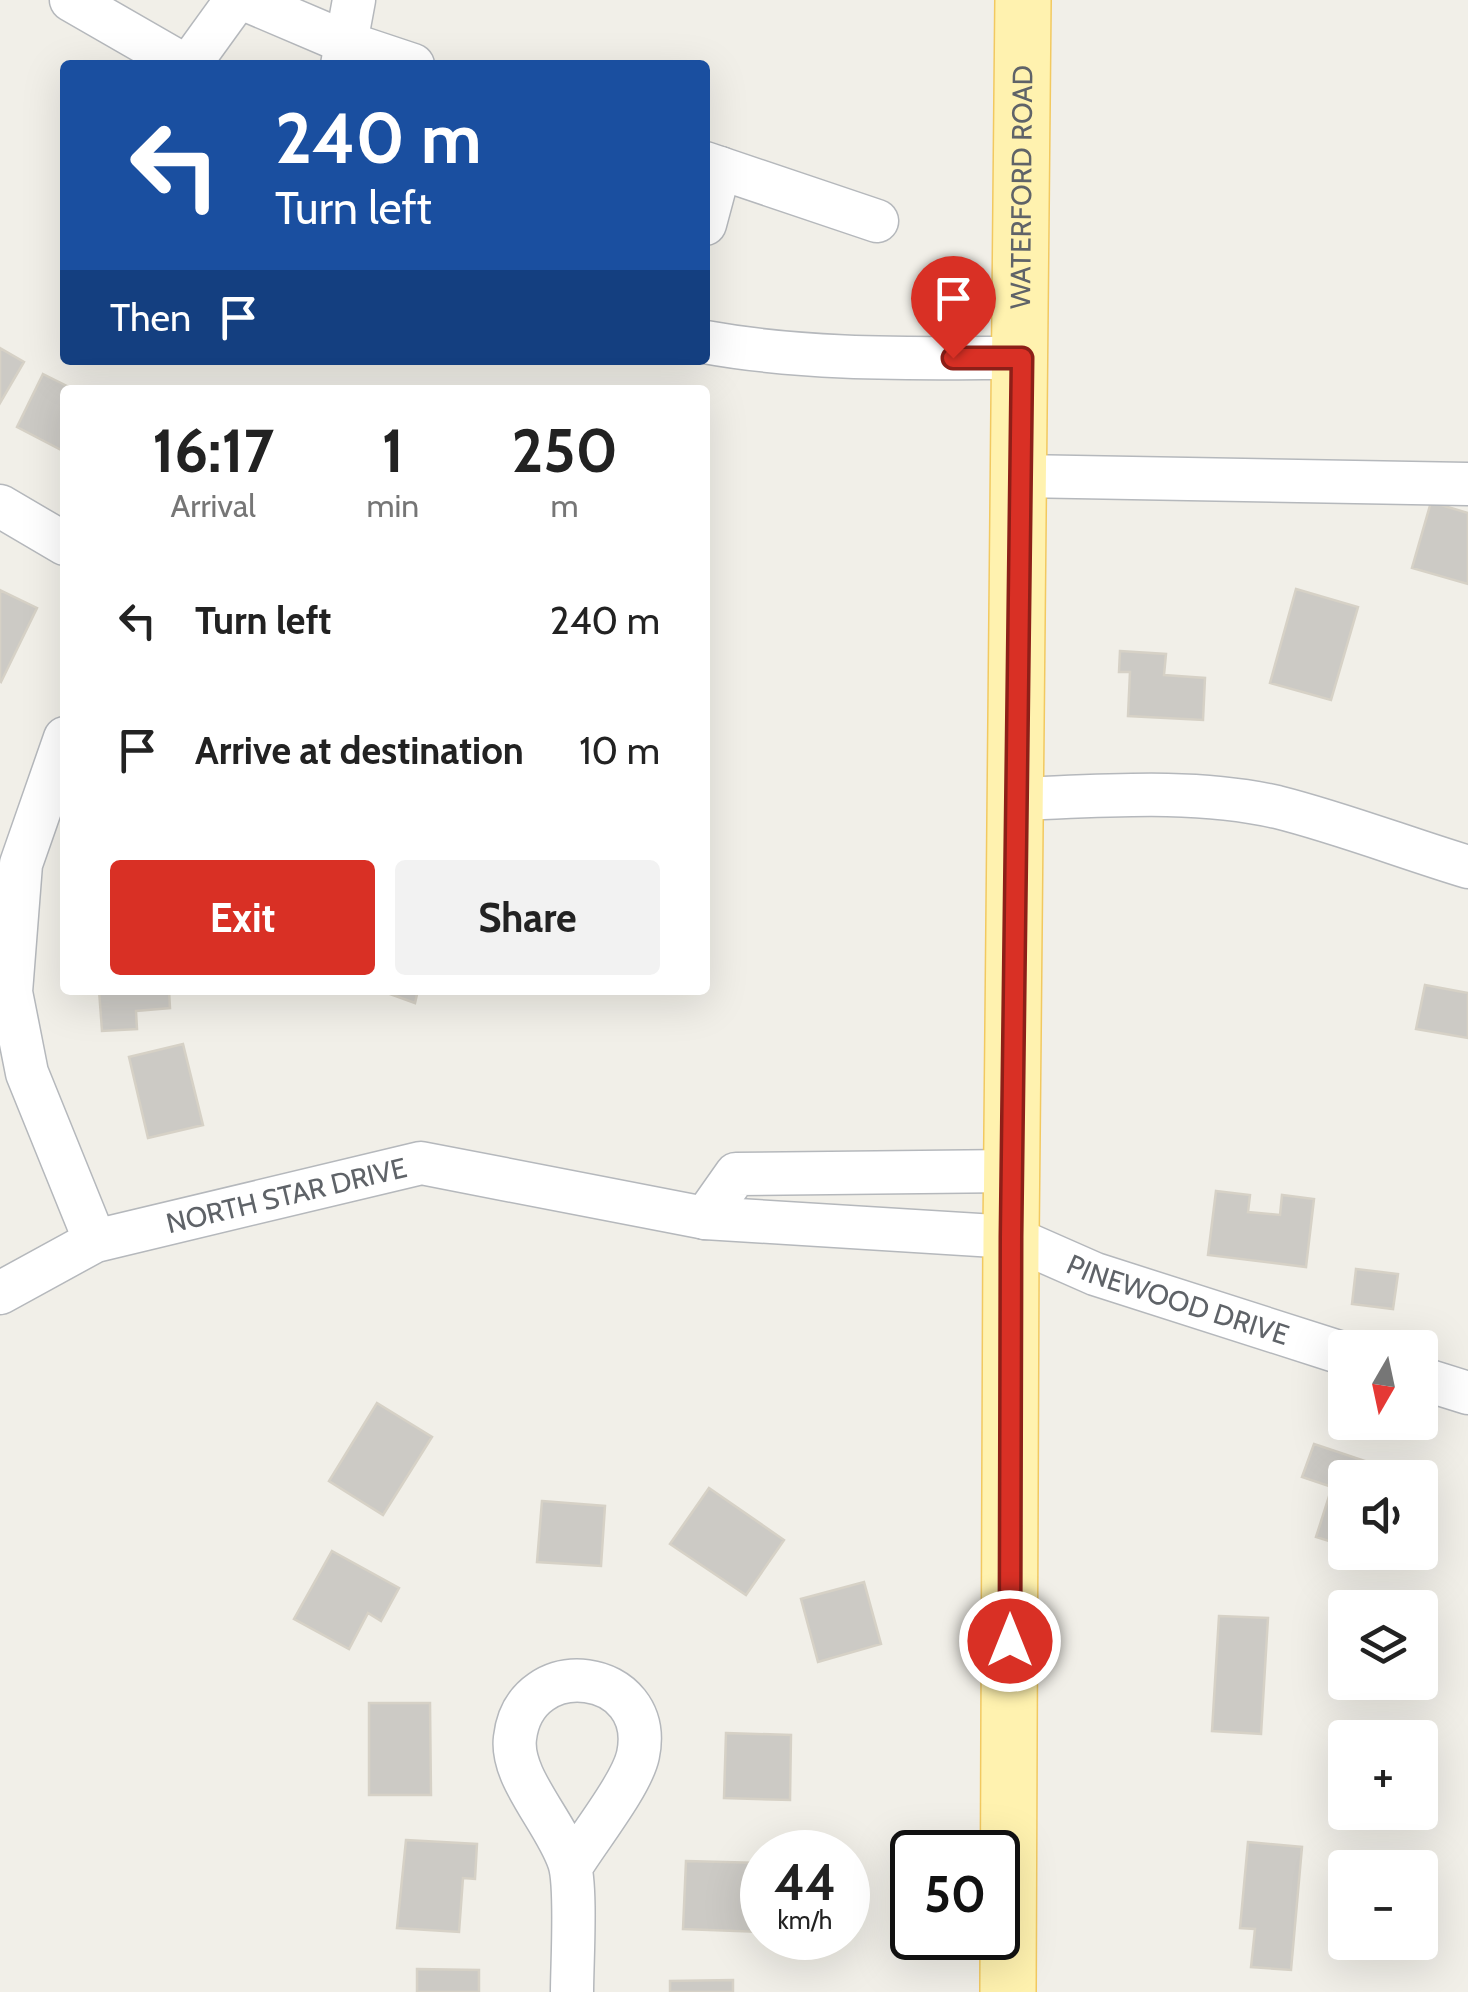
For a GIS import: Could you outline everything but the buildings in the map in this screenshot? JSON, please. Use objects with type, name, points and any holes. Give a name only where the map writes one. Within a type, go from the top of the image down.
[{"type":"main road","name":"WATERFORD ROAD","points":[[1008,1992],[1023,0]]},
{"type":"street","points":[[71,0],[177,60]]},
{"type":"street","points":[[190,60],[236,0]]},
{"type":"street","points":[[246,0],[344,54],[382,60]]},
{"type":"street","points":[[344,54],[354,0]]},
{"type":"street","points":[[712,166],[878,221]]},
{"type":"street","points":[[710,343],[758,352],[850,358],[1022,358]]},
{"type":"street","points":[[1020,476],[1468,484]]},
{"type":"street","points":[[0,506],[60,541]]},
{"type":"street","points":[[60,753],[22,864],[11,992],[28,1073],[96,1241]]},
{"type":"street","points":[[1016,799],[1117,795],[1228,800],[1277,808],[1468,868]]},
{"type":"street","name":"NORTH STAR DRIVE","points":[[0,1293],[96,1241],[421,1163],[705,1218],[1011,1237]]},
{"type":"street","points":[[705,1218],[736,1174],[1012,1171]]},
{"type":"street","name":"PINEWOOD DRIVE","points":[[1011,1237],[1095,1274],[1328,1349]]},
{"type":"street","points":[[1438,1384],[1468,1393]]},
{"type":"street","points":[[571,1866],[572,1992]]},
{"type":"route","points":[[953,358],[1022,358],[1010,1641]]}]
